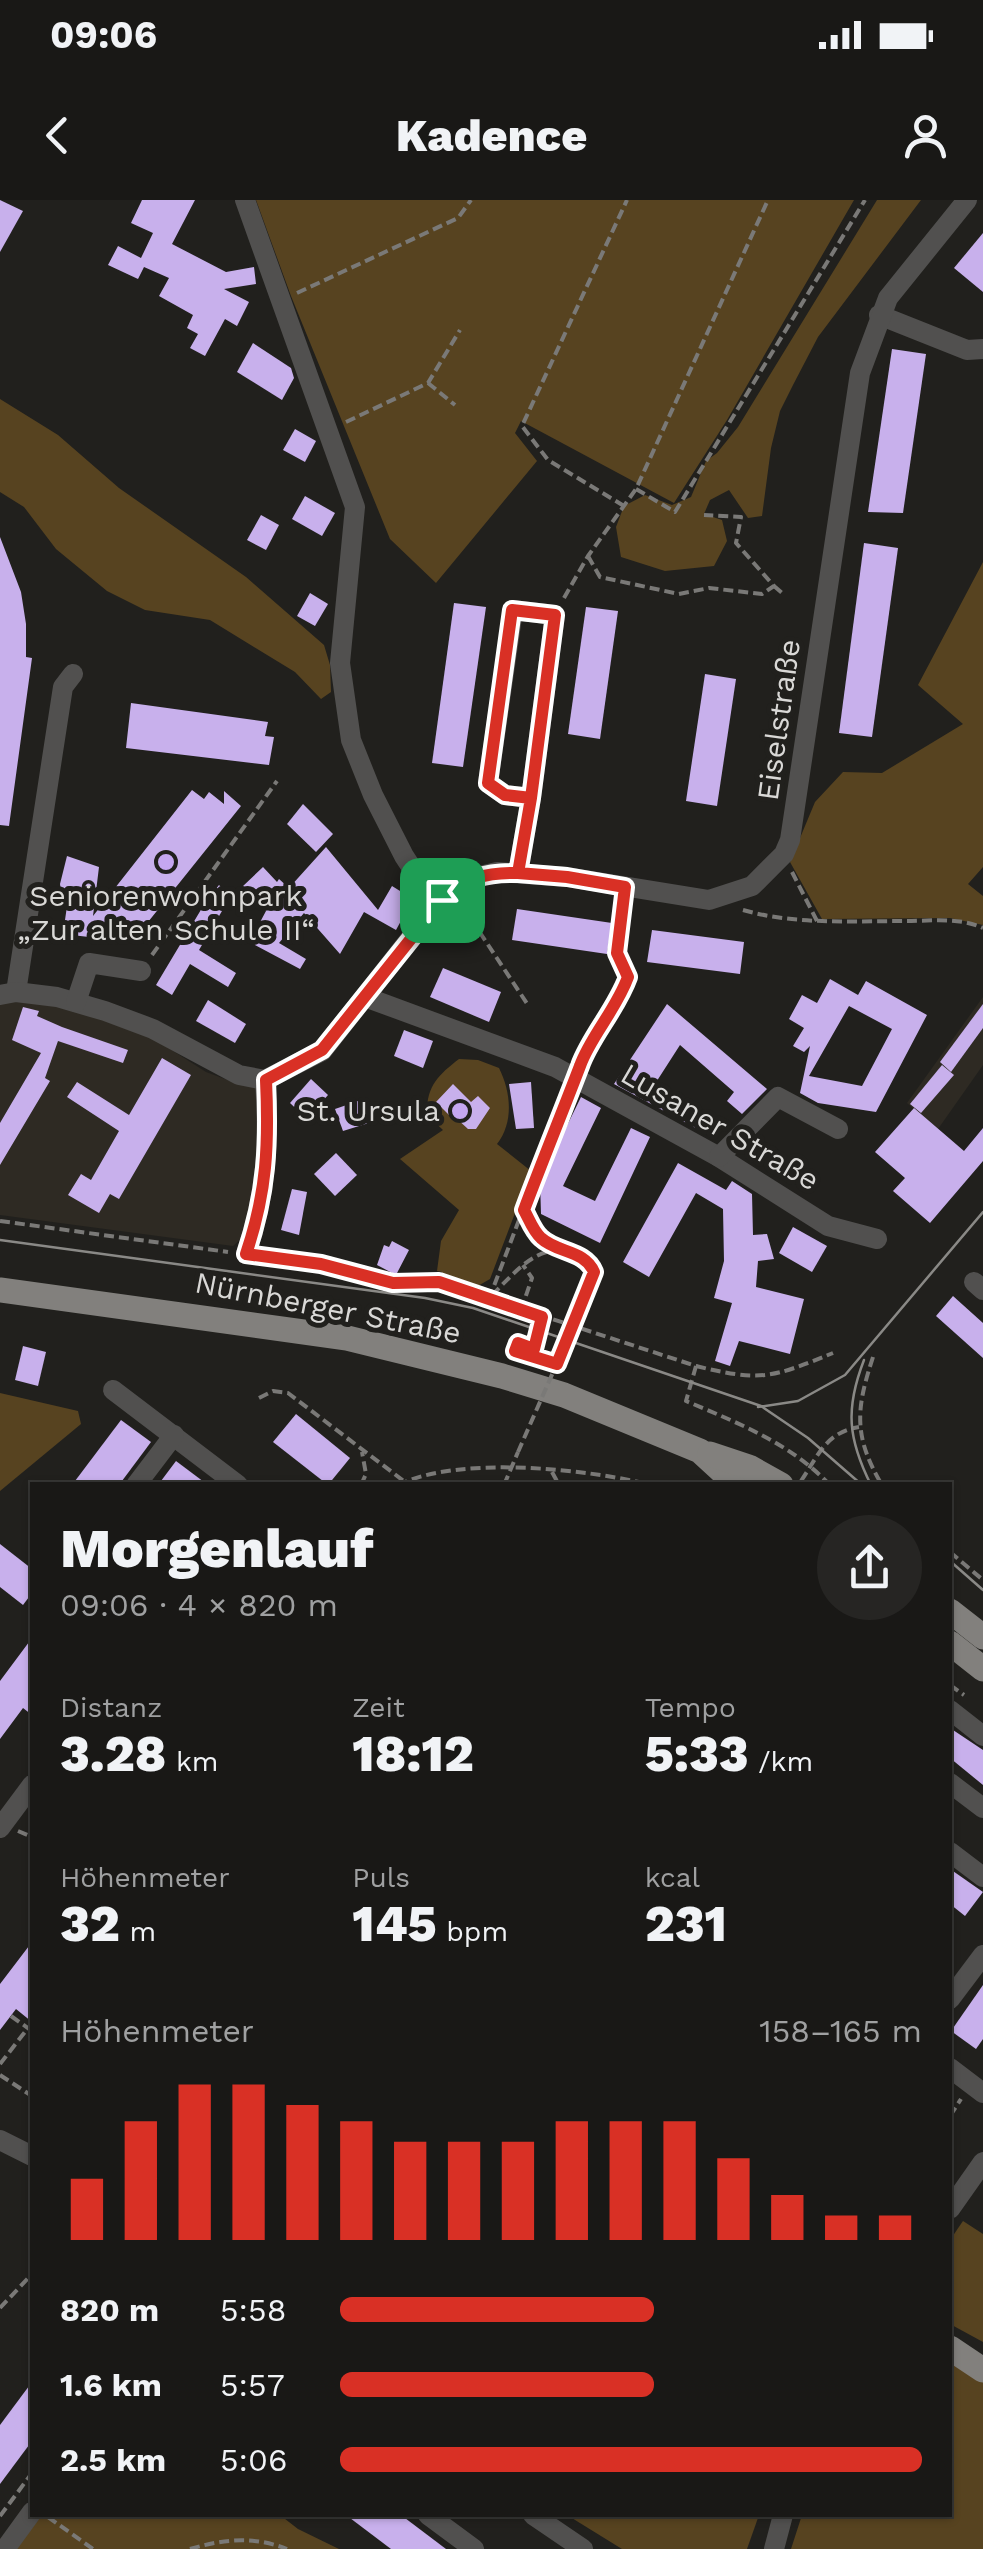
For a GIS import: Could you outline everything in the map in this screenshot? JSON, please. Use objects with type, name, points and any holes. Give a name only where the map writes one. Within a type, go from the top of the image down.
[{"type":"main road","name":"Nürnberger Straße","points":[[0,1290],[236,1321],[405,1350],[564,1395],[700,1451],[734,1482]]},
{"type":"main road","points":[[700,1451],[775,1482]]},
{"type":"main road","points":[[952,1613],[983,1637]]},
{"type":"main road","points":[[952,1646],[983,1669]]},
{"type":"street","points":[[73,674],[63,687],[8,994],[76,1002],[153,1028],[238,1074],[266,1080],[322,1050],[447,895],[421,882],[404,856],[372,795],[350,740],[340,663],[355,506],[245,200]]},
{"type":"street","name":"Eiselstraße","points":[[447,895],[472,878],[497,872],[567,877],[709,900],[752,886],[784,854],[790,840],[860,372],[880,315],[898,284],[967,200]]},
{"type":"street","points":[[880,315],[967,350],[983,350]]},
{"type":"street","points":[[518,873],[531,798],[555,615],[512,610],[488,783],[505,795],[531,798]]},
{"type":"street","points":[[76,1002],[89,963],[141,971]]},
{"type":"street","name":"Lusaner Straße","points":[[365,998],[534,1059],[578,1079],[719,1157],[828,1226],[877,1239]]},
{"type":"street","points":[[246,1254],[262,1204],[266,1174],[266,1080]]},
{"type":"street","points":[[719,1157],[778,1097],[838,1129]]},
{"type":"street","points":[[113,1390],[234,1482]]},
{"type":"street","points":[[138,1482],[174,1436]]},
{"type":"street","points":[[952,1712],[983,1736]]},
{"type":"street","points":[[952,1785],[983,1808]]},
{"type":"street","points":[[1,1826],[30,1788]]},
{"type":"street","points":[[952,1854],[983,1878]]},
{"type":"street","points":[[952,1996],[983,1954]]},
{"type":"street","points":[[952,2069],[983,2092]]},
{"type":"street","points":[[0,2140],[30,2155]]},
{"type":"street","points":[[952,2205],[983,2162]]},
{"type":"street","points":[[4,2549],[30,2515]]},
{"type":"street","points":[[431,2517],[474,2549]]},
{"type":"street","points":[[535,2517],[560,2543],[584,2549]]},
{"type":"street","points":[[774,2549],[783,2517]]},
{"type":"path","points":[[281,300],[458,218],[471,200]]},
{"type":"path","points":[[624,506],[548,460],[522,426],[627,200]]},
{"type":"path","points":[[555,615],[588,556],[636,489],[768,200]]},
{"type":"path","points":[[636,489],[676,512],[866,200]]},
{"type":"path","points":[[327,428],[428,383],[460,330]]},
{"type":"path","points":[[428,383],[456,405]]},
{"type":"path","points":[[704,515],[741,517],[736,543],[782,594]]},
{"type":"path","points":[[588,556],[600,577],[679,594],[709,588],[762,594],[774,586]]},
{"type":"path","points":[[141,971],[277,782]]},
{"type":"path","points":[[788,863],[817,921]]},
{"type":"path","points":[[489,1298],[580,1066],[618,1002],[628,977],[617,953],[625,887]]},
{"type":"path","points":[[447,895],[528,1005]]},
{"type":"path","points":[[709,900],[765,916],[817,921],[959,921],[983,928]]},
{"type":"path","points":[[505,1482],[594,1279],[591,1264],[541,1238],[524,1210]]},
{"type":"path","points":[[0,1221],[321,1264],[393,1283],[439,1282],[696,1366],[755,1377],[782,1374],[833,1353]]},
{"type":"path","points":[[489,1298],[534,1256],[556,1248]]},
{"type":"path","points":[[521,1310],[532,1278],[523,1265]]},
{"type":"path","points":[[542,1317],[534,1349],[518,1343],[515,1351],[557,1364]]},
{"type":"path","points":[[873,1357],[859,1405],[859,1427],[862,1444],[881,1482]]},
{"type":"path","points":[[696,1366],[686,1402],[770,1438],[812,1466],[827,1482]]},
{"type":"path","points":[[259,1398],[274,1391],[288,1394],[406,1482]]},
{"type":"path","points":[[800,1482],[820,1448],[839,1431],[859,1427]]},
{"type":"path","points":[[360,1448],[366,1461],[362,1482]]},
{"type":"path","points":[[410,1482],[433,1474],[512,1467],[640,1482]]},
{"type":"path","points":[[552,1471],[558,1482]]},
{"type":"path","points":[[952,1554],[983,1580]]},
{"type":"path","points":[[0,2064],[30,2029],[11,2016]]},
{"type":"path","points":[[0,2074],[30,2094]]},
{"type":"path","points":[[0,2308],[30,2276]]},
{"type":"path","points":[[0,2516],[30,2476]]},
{"type":"path","points":[[48,2517],[93,2549]]},
{"type":"path","points":[[190,2549],[242,2539],[287,2549]]},
{"type":"shaded area","points":[[256,200],[854,200],[727,420],[674,503],[521,421],[515,433],[537,461],[436,583],[390,539]]},
{"type":"shaded area","points":[[877,200],[921,200],[818,337],[793,385],[780,411],[771,448],[762,516],[748,518],[729,490],[710,500],[704,514],[722,520],[727,541],[714,566],[665,571],[621,557],[616,527],[624,506],[645,495],[672,505],[691,497],[706,461],[738,427]]},
{"type":"shaded area","points":[[0,399],[58,435],[119,488],[246,577],[324,645],[331,692],[321,699],[295,672],[210,620],[145,610],[107,591],[56,549],[24,507],[0,492]]},
{"type":"shaded area","points":[[983,562],[983,867],[968,884],[983,896],[983,925],[950,918],[822,919],[790,862],[815,802],[843,772],[882,773],[963,724],[918,685]]},
{"type":"shaded area","points":[[983,997],[983,1065],[938,1129],[907,1103]]},
{"type":"shaded area","points":[[0,1000],[55,1002],[142,1031],[206,1072],[236,1083],[260,1086],[260,1165],[243,1237],[233,1246],[0,1215]]},
{"type":"shaded area","points":[[459,1059],[478,1060],[499,1068],[509,1107],[506,1126],[497,1144],[531,1171],[490,1279],[476,1287],[437,1271],[441,1241],[459,1210],[400,1159],[443,1130],[427,1115],[429,1097],[439,1076]]},
{"type":"shaded area","points":[[0,1393],[78,1411],[81,1424],[0,1491]]},
{"type":"shaded area","points":[[963,2221],[983,2234],[983,2342],[952,2325],[952,2237]]},
{"type":"shaded area","points":[[952,2364],[983,2379],[983,2549],[791,2549],[801,2517],[952,2517]]},
{"type":"shaded area","points":[[40,2517],[283,2517],[339,2549],[16,2549]]},
{"type":"shaded area","points":[[570,2517],[758,2517],[747,2549],[622,2549]]},
{"type":"building","points":[[0,200],[23,211],[0,252]]},
{"type":"building","points":[[142,200],[195,200],[172,244],[226,272],[254,267],[256,284],[224,289],[249,302],[237,326],[225,319],[205,356],[190,348],[198,334],[187,328],[193,315],[159,296],[169,278],[144,267],[138,279],[108,265],[118,246],[141,258],[153,233],[131,223]]},
{"type":"building","points":[[983,233],[983,292],[954,268]]},
{"type":"building","points":[[253,343],[291,368],[294,378],[282,400],[237,372]]},
{"type":"building","points":[[892,349],[926,354],[903,513],[868,512]]},
{"type":"building","points":[[295,429],[316,441],[305,462],[283,450]]},
{"type":"building","points":[[305,496],[335,513],[322,536],[292,519]]},
{"type":"building","points":[[261,515],[279,525],[266,550],[247,540]]},
{"type":"building","points":[[0,537],[21,592],[26,657],[32,658],[9,826],[0,825]]},
{"type":"building","points":[[864,543],[898,548],[872,737],[839,733]]},
{"type":"building","points":[[310,593],[328,604],[315,626],[297,616]]},
{"type":"building","points":[[454,603],[486,607],[463,767],[432,763]]},
{"type":"building","points":[[586,607],[618,611],[600,739],[568,734]]},
{"type":"building","points":[[705,674],[736,679],[717,806],[686,801]]},
{"type":"building","points":[[131,703],[268,722],[265,736],[274,737],[269,765],[126,748]]},
{"type":"building","name":"Seniorenwohnpark „Zur alten Schule II“","points":[[192,790],[204,799],[209,792],[224,804],[224,791],[241,806],[132,942],[63,934],[67,906],[63,905],[60,884],[67,856],[99,867],[93,916]]},
{"type":"building","points":[[303,804],[333,834],[316,852],[287,824]]},
{"type":"building","points":[[326,847],[378,910],[392,886],[413,899],[396,930],[364,912],[340,954],[304,913],[279,943],[306,959],[300,969],[253,944],[251,939],[266,911],[242,887],[263,867],[289,888]]},
{"type":"building","points":[[219,885],[233,899],[199,950],[236,973],[228,987],[190,964],[172,995],[156,985]]},
{"type":"building","points":[[517,909],[612,923],[607,954],[512,940]]},
{"type":"building","points":[[652,930],[744,942],[740,974],[647,962]]},
{"type":"building","points":[[443,968],[501,992],[489,1022],[430,997]]},
{"type":"building","points":[[830,979],[858,995],[866,981],[927,1015],[876,1112],[818,1103],[800,1093],[810,1046],[804,1052],[793,1046],[804,1028],[789,1019],[802,995],[817,1003]],"holes":[[[849,1006],[892,1029],[862,1086],[809,1076]]]},
{"type":"building","points":[[208,1000],[246,1024],[235,1043],[196,1021]]},
{"type":"building","points":[[667,1004],[767,1089],[742,1114],[727,1101],[734,1092],[680,1045],[653,1087],[711,1119],[703,1132],[614,1084]]},
{"type":"building","points":[[983,1004],[983,1028],[951,1072],[940,1062]]},
{"type":"building","points":[[23,1007],[39,1011],[37,1016],[62,1027],[128,1050],[123,1063],[58,1041],[45,1078],[50,1081],[0,1165],[0,1123],[41,1053],[12,1040]]},
{"type":"building","points":[[404,1030],[433,1041],[423,1068],[394,1056]]},
{"type":"building","points":[[162,1058],[191,1075],[119,1199],[110,1194],[99,1213],[68,1195],[81,1174],[91,1180],[119,1131],[67,1097],[77,1082],[129,1115]]},
{"type":"building","points":[[942,1065],[954,1075],[921,1113],[910,1104]]},
{"type":"building","points":[[311,1079],[328,1095],[307,1119],[290,1103]]},
{"type":"building","points":[[531,1082],[534,1128],[516,1129],[509,1084]]},
{"type":"building","name":"St. Ursula","points":[[453,1084],[471,1102],[478,1096],[490,1108],[476,1129],[468,1129],[454,1120],[436,1102]]},
{"type":"building","points":[[581,1097],[601,1108],[563,1186],[595,1201],[631,1128],[650,1137],[600,1243],[541,1214],[540,1181]]},
{"type":"building","points":[[364,1099],[372,1122],[343,1131],[335,1109]]},
{"type":"building","points":[[914,1108],[964,1151],[983,1128],[983,1161],[930,1223],[893,1191],[905,1178],[875,1152]]},
{"type":"building","points":[[336,1153],[357,1175],[335,1196],[314,1174]]},
{"type":"building","points":[[678,1163],[726,1190],[732,1181],[752,1194],[753,1235],[767,1234],[774,1259],[758,1261],[756,1287],[804,1299],[790,1354],[739,1341],[730,1366],[715,1361],[732,1303],[714,1298],[724,1261],[723,1209],[696,1193],[649,1277],[623,1262]]},
{"type":"building","points":[[292,1189],[307,1192],[299,1235],[281,1230]]},
{"type":"building","points":[[793,1227],[827,1246],[812,1272],[779,1253]]},
{"type":"building","points":[[392,1241],[409,1250],[396,1275],[377,1265],[384,1245],[389,1247]]},
{"type":"building","points":[[953,1296],[983,1323],[983,1358],[936,1316]]},
{"type":"building","points":[[23,1346],[46,1352],[38,1386],[15,1380]]},
{"type":"building","points":[[296,1414],[350,1458],[330,1482],[324,1482],[273,1442]]},
{"type":"building","points":[[121,1420],[151,1442],[121,1482],[74,1482]]},
{"type":"building","points":[[176,1461],[204,1482],[160,1482]]},
{"type":"building","points":[[0,1544],[30,1567],[30,1596],[23,1605],[0,1587]]},
{"type":"building","points":[[30,1641],[30,1713],[23,1708],[0,1739],[0,1681]]},
{"type":"building","points":[[952,1729],[983,1750],[983,1785],[952,1760]]},
{"type":"building","points":[[952,1870],[983,1892],[965,1916],[952,1906]]},
{"type":"building","points":[[30,1945],[30,2020],[16,2009],[0,2030],[0,1984]]},
{"type":"building","points":[[983,1985],[983,2039],[976,2049],[952,2030]]},
{"type":"building","points":[[30,2385],[30,2444],[0,2484],[0,2425]]},
{"type":"building","points":[[349,2517],[404,2517],[446,2549],[391,2549]]},
{"type":"tram line","points":[[758,1407],[798,1401],[845,1375],[983,1212]]},
{"type":"tram line","points":[[0,1240],[425,1298],[473,1308],[761,1406],[808,1438],[859,1482]]},
{"type":"tram line","points":[[864,1360],[854,1394],[852,1424],[870,1482]]},
{"type":"tram line","points":[[952,1563],[983,1590]]},
{"type":"place","name":"Seniorenwohnpark „Zur alten Schule II“","points":[[166,862]]},
{"type":"place","name":"St. Ursula","points":[[460,1111]]},
{"type":"route","points":[[442,900],[322,1050],[266,1080],[266,1174],[262,1204],[246,1254],[321,1264],[393,1283],[439,1282],[542,1317],[534,1349],[518,1343],[515,1351],[557,1364],[594,1272],[586,1260],[541,1238],[524,1210],[580,1066],[618,1002],[628,977],[617,953],[625,887],[518,873],[531,798],[555,615],[512,610],[488,783],[505,795],[531,798],[518,873],[497,872],[472,878],[442,900]]}]
